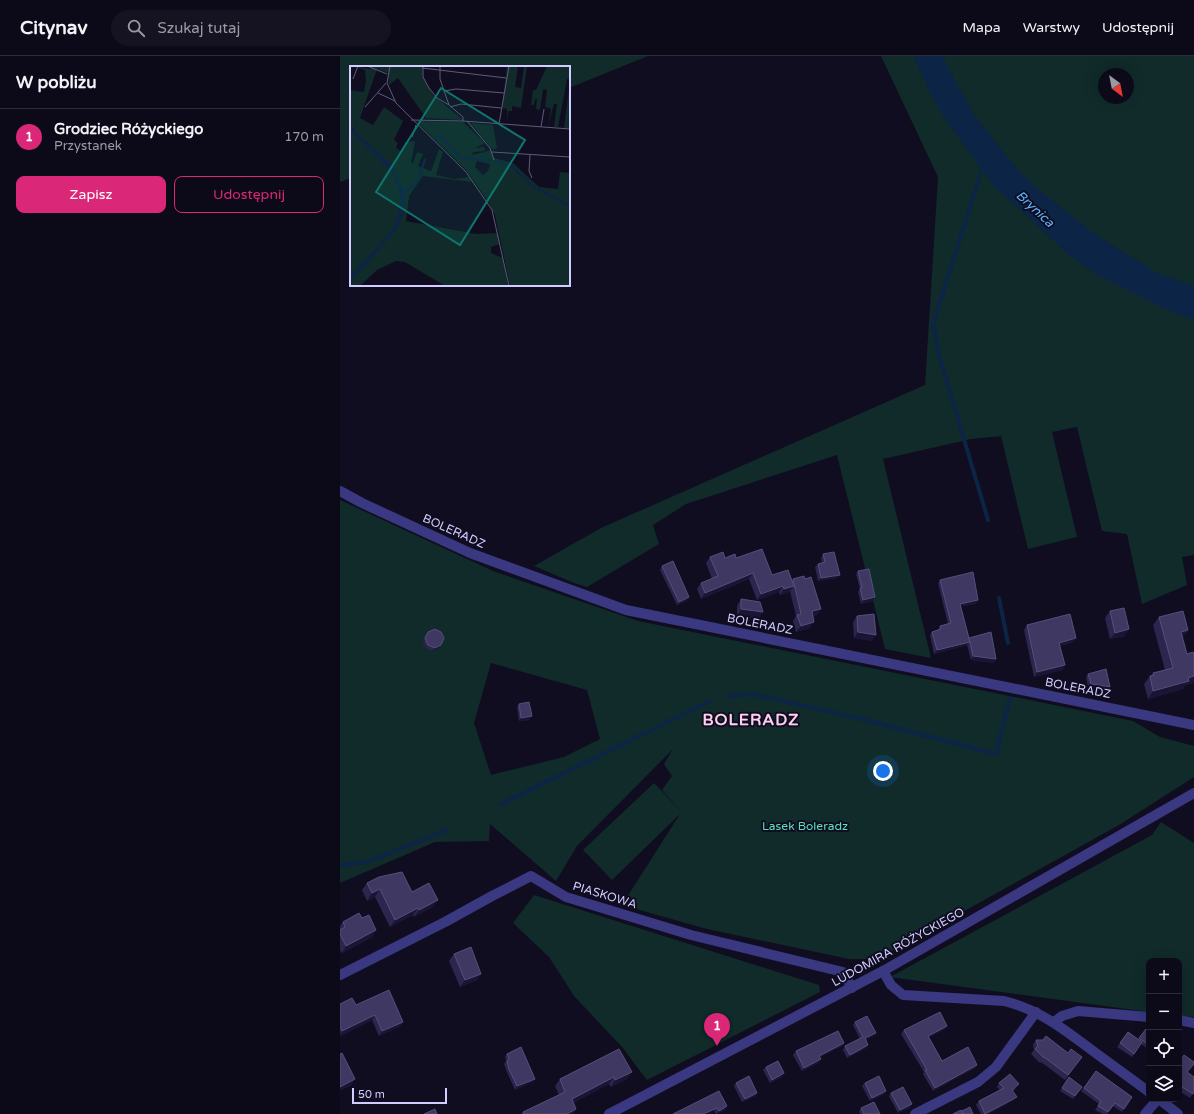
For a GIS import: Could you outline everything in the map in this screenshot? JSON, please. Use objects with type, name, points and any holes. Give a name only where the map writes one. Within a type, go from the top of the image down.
[{"type":"street","name":"BOLERADZ","points":[[340,491],[362,503],[470,553],[626,610],[1194,725]]},
{"type":"street","name":"LUDOMIRA RÓŻYCKIEGO","points":[[609,1114],[883,971],[1194,793]]},
{"type":"street","name":"PIASKOWA","points":[[340,975],[445,922],[531,876],[566,897],[691,936],[843,972],[852,988]]},
{"type":"street","points":[[883,971],[891,984],[903,996],[1004,1001],[1020,1005],[1036,1012],[1054,1022],[1146,1090]]},
{"type":"street","points":[[1054,1022],[1062,1016],[1078,1011],[1146,1017]]},
{"type":"street","points":[[915,1114],[978,1082],[996,1067],[1036,1012]]},
{"type":"street","points":[[1182,1021],[1194,1023]]},
{"type":"street","points":[[1145,1114],[1155,1102]]},
{"type":"street","points":[[1162,1102],[1178,1114]]},
{"type":"green space","points":[[340,56],[648,56],[570,88],[570,66],[350,66],[350,178],[340,182]]},
{"type":"green space","points":[[881,56],[1194,56],[1194,555],[1182,557],[1187,585],[1142,604],[1127,534],[1102,531],[1077,427],[1052,432],[1077,537],[1028,549],[1001,436],[971,439],[883,459],[931,658],[885,649],[837,455],[686,504],[653,525],[659,544],[587,587],[534,566],[601,528],[925,385],[938,177]]},
{"type":"green space","name":"Lasek Boleradz","points":[[340,500],[493,571],[638,621],[1133,721],[1160,737],[1194,746],[1194,777],[1119,825],[878,959],[849,959],[707,929],[622,905],[680,814],[612,880],[583,850],[654,783],[682,812],[662,790],[672,776],[664,764],[673,749],[577,846],[556,881],[490,824],[489,841],[435,842],[340,883]],"holes":[[[491,663],[587,690],[600,739],[564,757],[491,775],[474,723]]]},
{"type":"green space","points":[[1161,822],[1194,843],[1194,1017],[1182,1016],[1182,958],[1146,958],[1146,1012],[890,977],[1152,835]]},
{"type":"green space","points":[[534,895],[819,985],[820,992],[647,1080],[622,1047],[574,996],[549,957],[513,923]]},
{"type":"water","name":"Brynica","points":[[913,56],[942,56],[974,115],[1018,170],[1034,186],[1093,233],[1157,273],[1194,286],[1194,320],[1161,307],[1099,276],[1068,254],[996,188],[983,171],[978,184],[976,182],[981,169],[943,115]]},
{"type":"building","points":[[762,549],[772,575],[788,570],[794,586],[784,589],[783,586],[761,594],[753,573],[705,593],[701,583],[718,576],[710,557],[723,552],[725,558],[735,554],[736,558]]},
{"type":"building","points":[[834,552],[840,575],[821,578],[818,564],[825,562],[823,554]]},
{"type":"building","points":[[673,561],[689,597],[679,602],[662,566]]},
{"type":"building","points":[[869,569],[875,597],[863,600],[858,571]]},
{"type":"building","points":[[973,572],[978,600],[960,604],[970,642],[937,650],[932,632],[941,629],[940,626],[951,623],[940,580]]},
{"type":"building","points":[[804,576],[805,579],[811,577],[821,609],[812,611],[814,622],[801,626],[797,615],[801,614],[793,579]]},
{"type":"building","points":[[741,599],[760,602],[763,612],[741,609]]},
{"type":"building","points":[[1124,608],[1129,629],[1115,633],[1110,611]]},
{"type":"building","points":[[1183,611],[1188,630],[1181,632],[1187,654],[1193,652],[1194,655],[1194,676],[1188,678],[1189,681],[1153,691],[1150,676],[1154,675],[1153,673],[1173,668],[1159,617]]},
{"type":"building","points":[[874,614],[876,635],[858,632],[857,616]]},
{"type":"building","points":[[1070,614],[1076,638],[1059,643],[1065,665],[1037,672],[1027,625]]},
{"type":"building","points":[[435,629],[441,632],[444,638],[441,645],[435,648],[428,645],[425,638],[428,632]]},
{"type":"building","points":[[991,632],[996,659],[973,656],[969,638]]},
{"type":"building","points":[[1106,669],[1110,687],[1091,684],[1088,674]]},
{"type":"building","points":[[529,702],[532,716],[521,718],[519,704]]},
{"type":"building","points":[[402,872],[412,892],[429,883],[438,900],[395,920],[380,889],[372,893],[367,883],[379,877]]},
{"type":"building","points":[[359,913],[362,918],[369,915],[376,930],[346,946],[340,934],[340,930],[345,927],[343,922]]},
{"type":"building","points":[[471,947],[481,974],[465,980],[454,954]]},
{"type":"building","points":[[389,990],[403,1022],[382,1031],[375,1015],[342,1031],[340,1027],[340,1004],[352,998],[356,1005]]},
{"type":"building","points":[[940,1012],[947,1026],[928,1036],[942,1061],[968,1047],[977,1065],[935,1088],[925,1070],[927,1070],[904,1030]]},
{"type":"building","points":[[867,1016],[876,1033],[865,1038],[868,1045],[850,1055],[845,1046],[863,1037],[855,1022]]},
{"type":"building","points":[[1146,1029],[1146,1043],[1139,1038]]},
{"type":"building","points":[[838,1031],[844,1043],[819,1056],[821,1059],[804,1068],[796,1051]]},
{"type":"building","points":[[1128,1032],[1142,1042],[1134,1054],[1120,1043]]},
{"type":"building","points":[[1046,1036],[1068,1053],[1071,1049],[1082,1057],[1068,1075],[1044,1058],[1035,1049],[1038,1046],[1036,1040],[1043,1040]]},
{"type":"building","points":[[521,1047],[535,1079],[517,1086],[509,1069],[507,1061],[509,1059],[507,1054]]},
{"type":"building","points":[[619,1049],[632,1072],[615,1080],[614,1077],[572,1099],[576,1109],[567,1114],[524,1114],[523,1112],[565,1092],[560,1079]]},
{"type":"building","points":[[342,1053],[355,1079],[340,1087],[340,1054]]},
{"type":"building","points":[[1184,1055],[1194,1062],[1187,1072],[1194,1077],[1193,1094],[1182,1087],[1182,1058]]},
{"type":"building","points":[[778,1061],[784,1073],[772,1080],[766,1067]]},
{"type":"building","points":[[1096,1071],[1132,1097],[1124,1109],[1115,1103],[1108,1112],[1098,1106],[1101,1101],[1084,1088]]},
{"type":"building","points":[[1010,1074],[1019,1084],[1012,1090],[1017,1097],[985,1114],[979,1101],[1004,1088],[999,1083]]},
{"type":"building","points":[[749,1076],[757,1093],[745,1099],[736,1083]]},
{"type":"building","points":[[879,1076],[886,1091],[872,1098],[865,1083]]},
{"type":"building","points":[[1069,1077],[1082,1087],[1075,1096],[1062,1088]]},
{"type":"building","points":[[903,1087],[912,1104],[900,1110],[891,1093]]},
{"type":"building","points":[[719,1091],[727,1106],[719,1111],[717,1108],[703,1114],[673,1114]]},
{"type":"building","points":[[874,1102],[880,1114],[864,1114],[861,1108]]},
{"type":"building","points":[[970,1107],[973,1114],[964,1114],[962,1111]]},
{"type":"building","points":[[435,1109],[437,1114],[424,1114]]},
{"type":"building","points":[[961,1110],[963,1114],[953,1114]]},
{"type":"waterway","points":[[979,179],[933,324],[939,355],[988,520]]},
{"type":"waterway","points":[[999,598],[1008,643]]},
{"type":"waterway","points":[[728,696],[753,694],[862,719],[996,754],[1010,698]]},
{"type":"waterway","points":[[500,805],[710,701]]},
{"type":"waterway","points":[[340,865],[367,862],[447,830]]},
{"type":"place","name":"Grodziec Różyckiego","points":[[717,1046]]},
{"type":"district","name":"BOLERADZ","points":[[751,720]]}]
